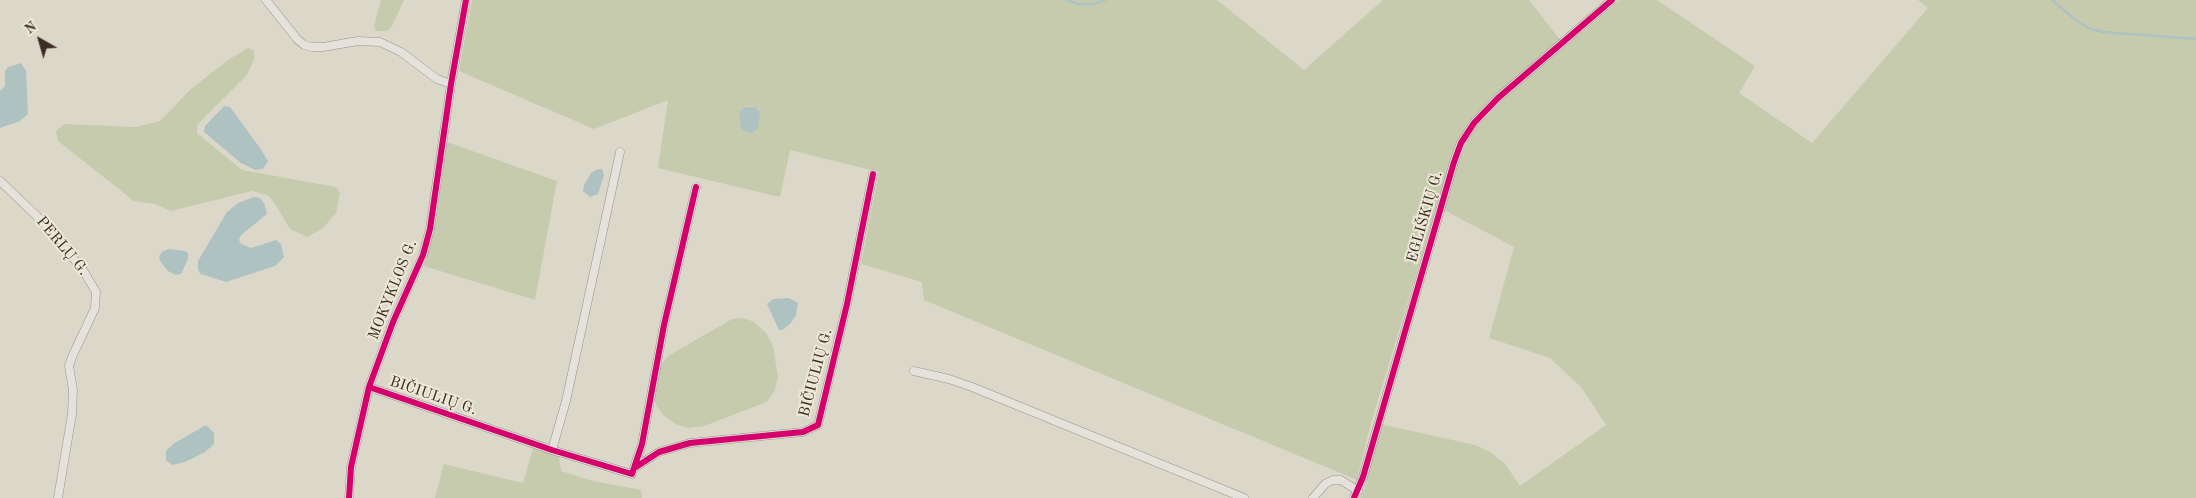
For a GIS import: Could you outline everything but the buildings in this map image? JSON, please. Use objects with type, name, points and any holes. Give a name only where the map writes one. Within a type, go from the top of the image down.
[{"type":"street","points":[[266,0],[296,39],[304,45],[323,47],[358,41],[380,42],[401,52],[437,79],[450,84]]},
{"type":"street","name":"MOKYKLOS G.","points":[[349,498],[351,467],[369,388],[393,322],[422,255],[430,229],[450,84],[466,0]]},
{"type":"street","name":"EGLIŠKIŲ G.","points":[[1356,494],[1461,143],[1474,123],[1498,98],[1612,0]]},
{"type":"street","points":[[552,450],[566,401],[620,152]]},
{"type":"street","name":"BIČIULIŲ G.","points":[[369,388],[552,450],[634,470],[659,452],[690,443],[804,432],[818,425],[847,304],[874,174]]},
{"type":"street","name":"PERLŲ G.","points":[[0,181],[43,222],[83,270],[96,292],[95,308],[70,366],[73,390],[72,414],[58,498]]},
{"type":"street","points":[[634,470],[642,444],[664,325],[696,187]]},
{"type":"street","points":[[914,371],[949,379],[1244,498]]},
{"type":"street","points":[[1313,498],[1325,484],[1334,480],[1341,480],[1356,494]]},
{"type":"green space","points":[[381,0],[404,0],[392,26],[387,31],[376,31],[374,26]]},
{"type":"green space","points":[[472,0],[1217,0],[1304,70],[1383,0],[1529,0],[1561,41],[1471,121],[1454,149],[1371,423],[1357,480],[924,300],[922,282],[861,264],[879,172],[790,150],[780,197],[658,168],[668,100],[594,129],[459,71]],"holes":[[[746,106],[756,107],[759,110],[756,130],[752,133],[740,110]]]},
{"type":"green space","points":[[1620,0],[1657,0],[1755,66],[1739,93],[1812,143],[1928,8],[1918,0],[2196,0],[2196,498],[1360,498],[1365,488],[1380,424],[1475,445],[1490,452],[1505,464],[1520,486],[1606,425],[1582,388],[1550,358],[1489,338],[1514,247],[1444,210],[1459,159],[1475,128],[1503,100]]},
{"type":"green space","points":[[248,48],[254,51],[254,60],[247,75],[197,125],[197,133],[242,170],[336,187],[340,193],[336,213],[322,229],[307,237],[290,229],[274,202],[267,195],[252,191],[171,211],[155,204],[134,201],[58,141],[56,131],[64,124],[135,127],[160,121],[191,89],[228,60]]},
{"type":"green space","points":[[447,142],[557,181],[535,300],[424,266],[436,221]]},
{"type":"green space","points":[[744,318],[754,322],[766,333],[773,346],[778,377],[775,390],[767,402],[704,426],[688,428],[676,424],[664,416],[656,405],[654,396],[659,368],[668,356],[732,319]]},
{"type":"green space","points":[[533,448],[559,456],[561,471],[593,481],[641,490],[642,498],[435,498],[444,464],[523,483]]},
{"type":"shaded area","points":[[21,63],[26,71],[28,114],[20,121],[0,128],[0,91],[5,86],[5,71],[8,67]]},
{"type":"shaded area","points":[[224,106],[230,107],[260,148],[268,161],[263,169],[255,170],[241,163],[204,132],[205,126]]},
{"type":"shaded area","points":[[744,107],[756,107],[760,112],[758,128],[752,133],[741,128],[739,112]]},
{"type":"shaded area","points":[[602,169],[604,175],[598,194],[590,197],[583,191],[584,185],[591,173]]},
{"type":"shaded area","points":[[254,197],[260,198],[264,203],[267,214],[241,235],[239,240],[241,244],[251,248],[276,240],[281,244],[284,257],[275,266],[226,282],[201,274],[198,270],[198,261],[227,212],[238,203]]},
{"type":"shaded area","points":[[169,249],[188,253],[188,259],[181,274],[176,275],[168,271],[160,261],[159,256],[163,251]]},
{"type":"shaded area","points":[[789,298],[798,303],[796,315],[790,324],[779,330],[767,304],[773,299]]},
{"type":"shaded area","points":[[206,425],[214,433],[214,444],[205,452],[185,462],[172,465],[166,460],[166,451],[173,444]]},
{"type":"waterway","points":[[1067,0],[1078,4],[1094,4],[1105,0]]},
{"type":"waterway","points":[[2052,0],[2078,22],[2091,29],[2103,32],[2196,39]]},
{"type":"cycle path","points":[[349,498],[351,467],[369,387],[393,322],[423,255],[430,229],[451,84],[466,0]]},
{"type":"cycle path","points":[[1354,498],[1363,477],[1461,143],[1474,123],[1498,98],[1612,0]]},
{"type":"cycle path","points":[[636,467],[659,452],[690,443],[803,432],[818,425],[847,304],[873,174]]},
{"type":"cycle path","points":[[369,387],[552,450],[632,474],[642,444],[664,325],[696,187]]}]
